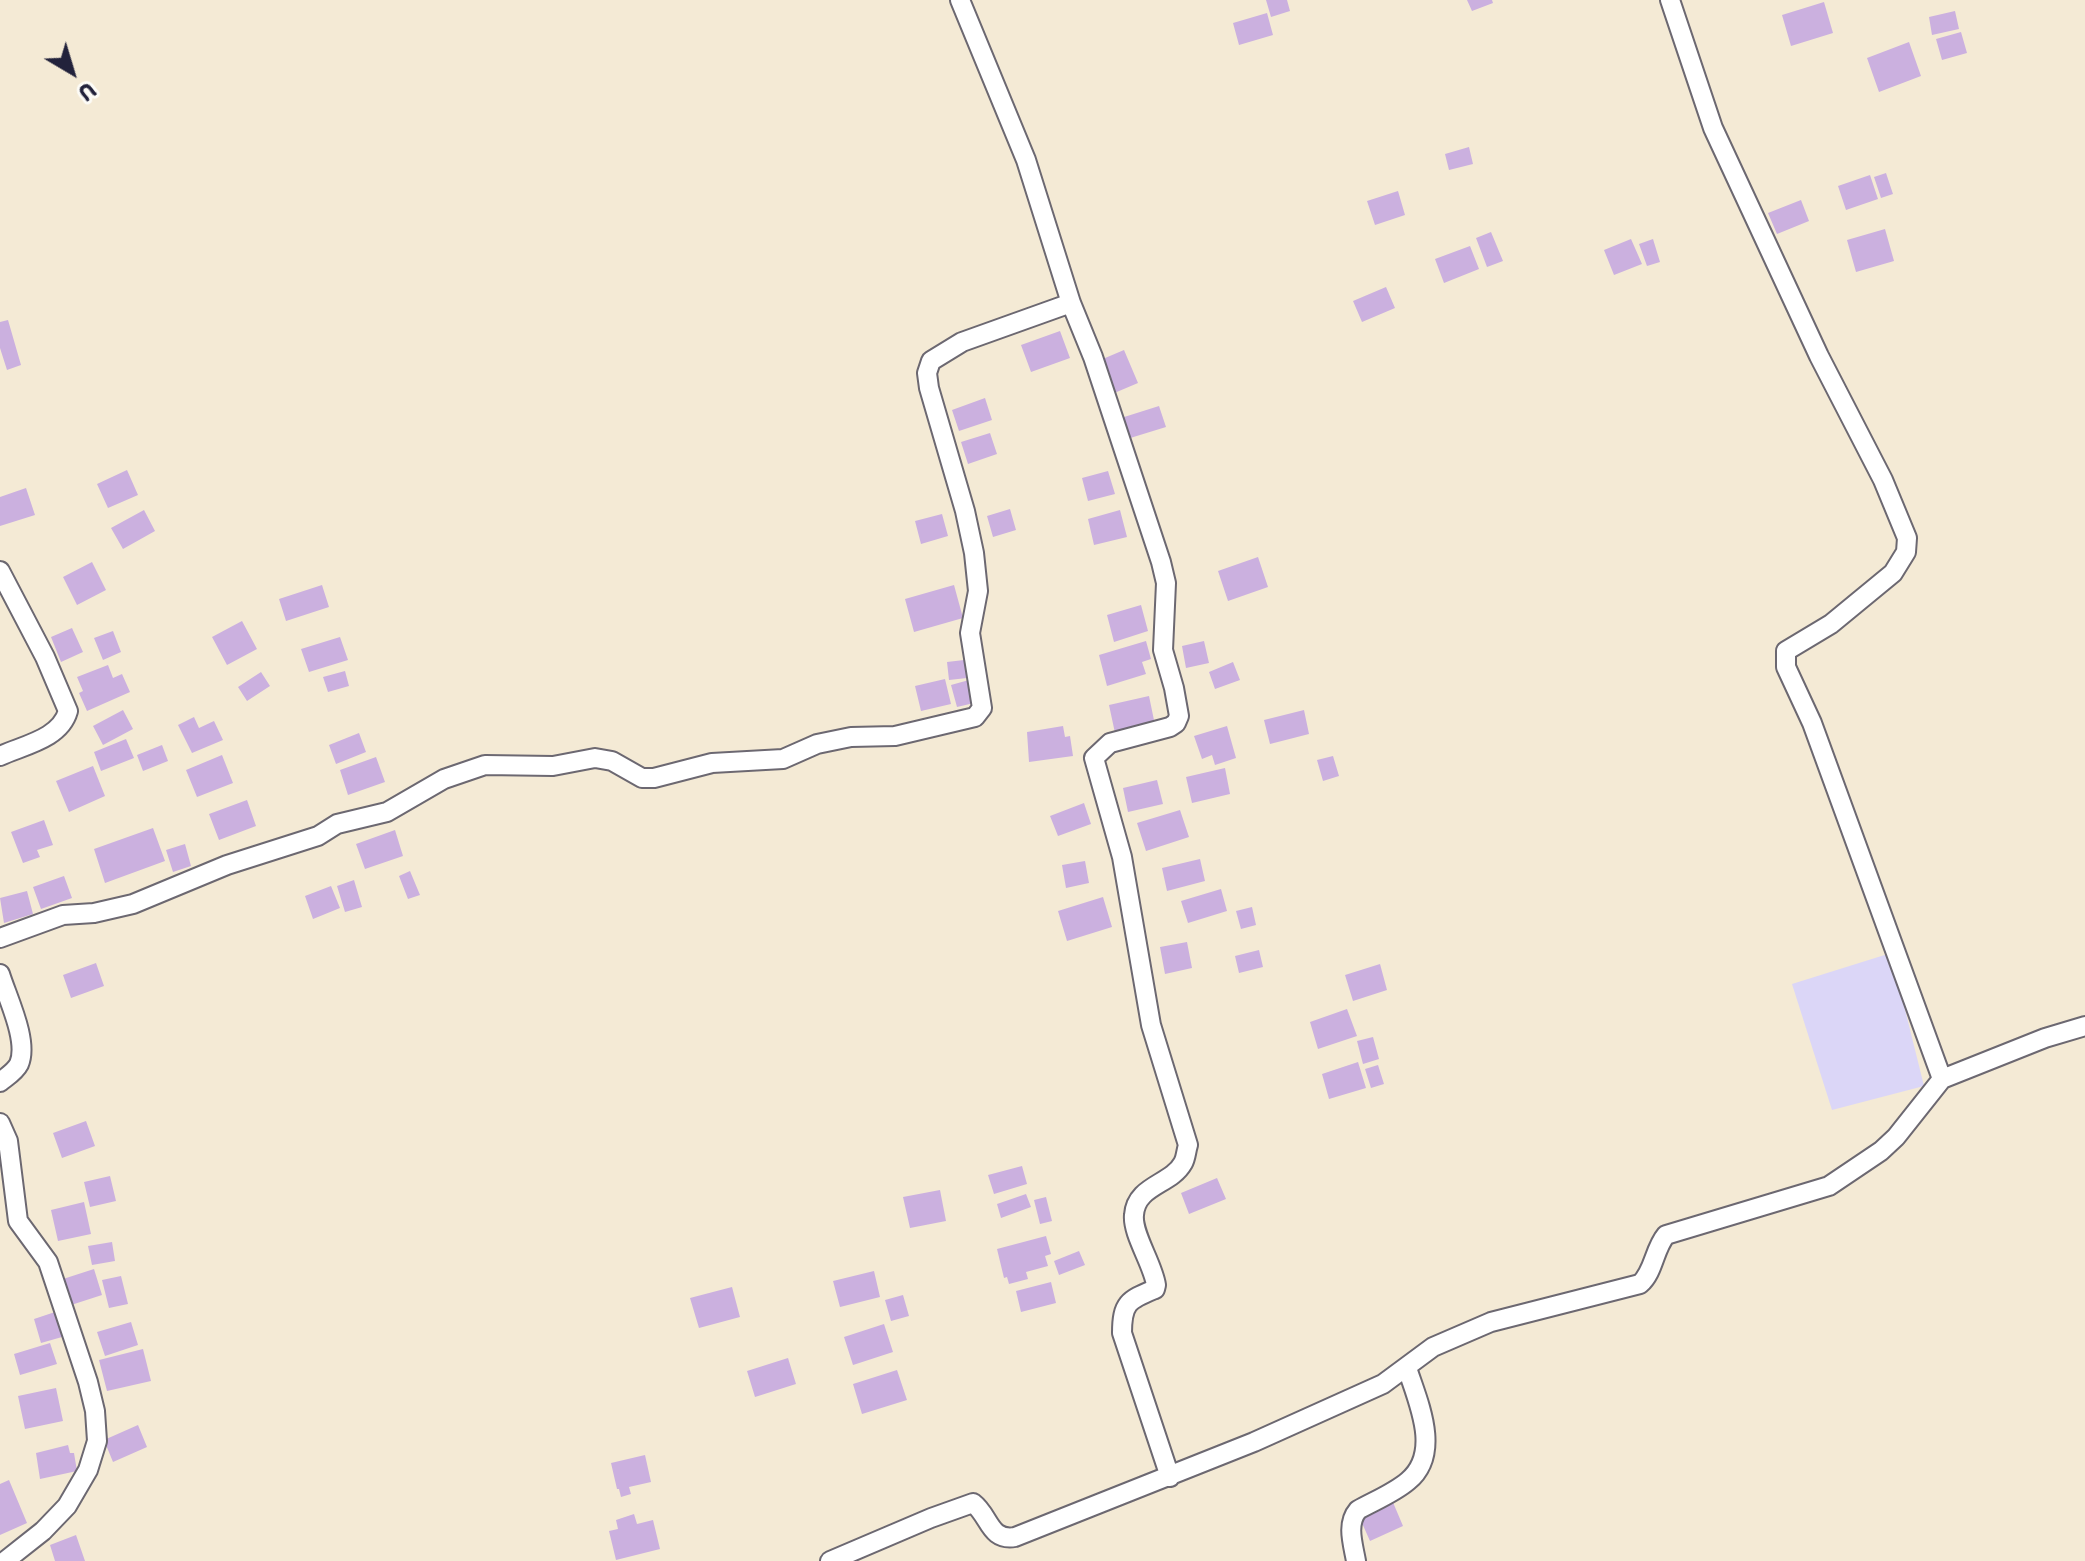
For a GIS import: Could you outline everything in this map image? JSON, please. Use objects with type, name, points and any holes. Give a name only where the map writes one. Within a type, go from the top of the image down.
[{"type":"street","points":[[960,0],[1026,160],[1166,583],[1163,650],[1179,716],[1170,727],[1110,743],[1094,758],[1122,857],[1151,1025],[1188,1145],[1184,1161],[1176,1172],[1143,1193],[1136,1203],[1133,1218],[1156,1285],[1155,1289],[1131,1299],[1122,1319],[1122,1333],[1170,1477]]},
{"type":"street","points":[[1670,0],[1713,128],[1819,356],[1883,480],[1907,538],[1906,552],[1893,573],[1831,624],[1786,651],[1786,667],[1812,723],[1942,1079]]},
{"type":"street","points":[[0,938],[63,915],[94,913],[133,904],[227,865],[318,836],[337,824],[387,812],[434,783],[485,765],[553,766],[595,758],[612,761],[642,778],[654,778],[712,763],[783,759],[817,744],[851,737],[895,736],[975,717],[982,708],[970,633],[978,591],[974,553],[927,373],[931,361],[962,342],[1071,303]]},
{"type":"street","points":[[0,571],[45,657],[68,711],[59,728],[0,756]]},
{"type":"street","points":[[0,974],[19,1031],[21,1049],[20,1062],[0,1082]]},
{"type":"street","points":[[830,1561],[973,1503],[994,1533],[1004,1539],[1015,1537],[1170,1477],[1383,1384],[1433,1347],[1491,1322],[1640,1284],[1646,1279],[1660,1242],[1674,1231],[1797,1198],[1829,1186],[1881,1151],[1896,1137],[1942,1079],[2045,1038],[2085,1026]]},
{"type":"street","points":[[0,1123],[8,1141],[18,1221],[48,1262],[88,1382],[95,1411],[97,1441],[88,1470],[67,1506],[43,1531],[5,1561]]},
{"type":"street","points":[[1356,1561],[1351,1529],[1354,1515],[1408,1481],[1420,1468],[1426,1447],[1423,1417],[1407,1368]]},
{"type":"shaded area","points":[[1891,953],[1924,1086],[1832,1110],[1792,984]]},
{"type":"building","points":[[1266,0],[1287,0],[1290,11],[1271,17]]},
{"type":"building","points":[[1467,0],[1492,0],[1493,3],[1472,11]]},
{"type":"building","points":[[1824,2],[1833,33],[1791,46],[1782,15]]},
{"type":"building","points":[[1955,11],[1959,29],[1932,35],[1929,17]]},
{"type":"building","points":[[1267,13],[1273,35],[1239,45],[1233,23]]},
{"type":"building","points":[[1961,32],[1967,53],[1942,60],[1936,39]]},
{"type":"building","points":[[1909,42],[1921,76],[1879,92],[1867,58]]},
{"type":"building","points":[[1469,147],[1473,164],[1449,170],[1445,154]]},
{"type":"building","points":[[1886,173],[1893,194],[1881,198],[1874,177]]},
{"type":"building","points":[[1870,175],[1878,199],[1846,210],[1838,186]]},
{"type":"building","points":[[1398,191],[1405,215],[1375,225],[1367,201]]},
{"type":"building","points":[[1801,200],[1809,221],[1777,234],[1768,213]]},
{"type":"building","points":[[1885,229],[1894,261],[1856,272],[1847,240]]},
{"type":"building","points":[[1491,232],[1503,261],[1487,267],[1476,238]]},
{"type":"building","points":[[1631,239],[1642,264],[1614,275],[1604,250]]},
{"type":"building","points":[[1653,239],[1660,262],[1647,266],[1639,244]]},
{"type":"building","points":[[1470,246],[1479,269],[1444,283],[1435,259]]},
{"type":"building","points":[[1386,287],[1395,308],[1362,322],[1353,301]]},
{"type":"building","points":[[8,320],[21,365],[7,370],[0,348],[0,322]]},
{"type":"building","points":[[1060,331],[1070,358],[1031,372],[1021,345]]},
{"type":"building","points":[[1124,350],[1138,383],[1112,394],[1098,361]]},
{"type":"building","points":[[985,398],[992,420],[959,431],[952,410]]},
{"type":"building","points":[[1159,406],[1166,427],[1127,439],[1121,418]]},
{"type":"building","points":[[990,433],[997,454],[968,464],[961,442]]},
{"type":"building","points":[[127,470],[138,495],[108,508],[97,484]]},
{"type":"building","points":[[1108,471],[1115,494],[1088,501],[1082,478]]},
{"type":"building","points":[[26,488],[35,515],[0,526],[0,497]]},
{"type":"building","points":[[1010,509],[1016,530],[993,537],[987,516]]},
{"type":"building","points":[[144,510],[155,531],[123,549],[111,528]]},
{"type":"building","points":[[1120,510],[1127,537],[1094,545],[1088,519]]},
{"type":"building","points":[[942,514],[948,536],[921,544],[915,521]]},
{"type":"building","points":[[1258,557],[1268,587],[1228,601],[1218,571]]},
{"type":"building","points":[[92,562],[106,590],[77,605],[63,577]]},
{"type":"building","points":[[322,585],[329,607],[286,621],[279,599]]},
{"type":"building","points":[[954,585],[963,618],[914,632],[905,599]]},
{"type":"building","points":[[1141,605],[1148,631],[1114,642],[1107,615]]},
{"type":"building","points":[[242,621],[257,649],[227,665],[212,637]]},
{"type":"building","points":[[72,628],[83,652],[61,662],[51,637]]},
{"type":"building","points":[[113,631],[121,652],[103,660],[94,638]]},
{"type":"building","points":[[340,637],[348,660],[309,672],[301,649]]},
{"type":"building","points":[[1146,641],[1151,659],[1142,662],[1146,674],[1107,686],[1099,655]]},
{"type":"building","points":[[1204,641],[1209,663],[1186,668],[1182,646]]},
{"type":"building","points":[[964,660],[967,678],[949,680],[947,662]]},
{"type":"building","points":[[1233,662],[1240,680],[1215,689],[1209,672]]},
{"type":"building","points":[[108,665],[113,678],[122,674],[130,692],[87,711],[79,693],[83,691],[77,677]]},
{"type":"building","points":[[345,671],[349,686],[328,692],[323,677]]},
{"type":"building","points":[[261,672],[270,686],[247,701],[238,687]]},
{"type":"building","points":[[945,679],[951,704],[921,711],[915,686]]},
{"type":"building","points":[[969,680],[974,703],[957,707],[951,685]]},
{"type":"building","points":[[1149,696],[1155,725],[1115,733],[1109,705]]},
{"type":"building","points":[[123,710],[133,729],[103,745],[93,726]]},
{"type":"building","points":[[1304,710],[1309,734],[1270,744],[1264,720]]},
{"type":"building","points":[[194,717],[199,728],[214,721],[223,740],[192,753],[178,725]]},
{"type":"building","points":[[1063,726],[1065,737],[1070,736],[1073,756],[1029,762],[1027,732]]},
{"type":"building","points":[[1227,726],[1236,758],[1215,765],[1212,755],[1202,759],[1194,736]]},
{"type":"building","points":[[359,733],[366,752],[336,764],[329,745]]},
{"type":"building","points":[[126,739],[134,758],[101,771],[94,752]]},
{"type":"building","points":[[162,745],[168,761],[143,771],[137,755]]},
{"type":"building","points":[[222,755],[233,783],[197,797],[186,770]]},
{"type":"building","points":[[1333,756],[1339,776],[1323,781],[1317,760]]},
{"type":"building","points":[[376,757],[385,782],[348,795],[340,770]]},
{"type":"building","points":[[93,766],[105,796],[69,812],[56,781]]},
{"type":"building","points":[[1225,768],[1230,794],[1192,803],[1186,777]]},
{"type":"building","points":[[1157,780],[1163,804],[1128,812],[1123,788]]},
{"type":"building","points":[[247,800],[256,826],[219,840],[209,814]]},
{"type":"building","points":[[1084,803],[1091,824],[1058,836],[1050,816]]},
{"type":"building","points":[[1180,810],[1189,837],[1146,851],[1137,823]]},
{"type":"building","points":[[44,820],[53,845],[37,850],[40,857],[23,863],[11,832]]},
{"type":"building","points":[[153,828],[165,861],[105,883],[94,849]]},
{"type":"building","points":[[395,830],[403,856],[365,869],[356,844]]},
{"type":"building","points":[[185,844],[191,866],[173,872],[166,850]]},
{"type":"building","points":[[1200,859],[1205,881],[1167,891],[1162,868]]},
{"type":"building","points":[[1085,861],[1089,883],[1066,888],[1062,865]]},
{"type":"building","points":[[410,871],[420,895],[408,899],[399,876]]},
{"type":"building","points":[[64,876],[72,898],[41,909],[33,887]]},
{"type":"building","points":[[354,880],[362,907],[345,912],[337,886]]},
{"type":"building","points":[[331,886],[340,908],[313,919],[305,896]]},
{"type":"building","points":[[1221,889],[1227,911],[1188,923],[1181,901]]},
{"type":"building","points":[[27,891],[33,914],[4,923],[0,898]]},
{"type":"building","points":[[1103,897],[1112,927],[1067,941],[1058,911]]},
{"type":"building","points":[[1252,907],[1256,925],[1241,929],[1236,911]]},
{"type":"building","points":[[1187,942],[1192,968],[1165,974],[1160,947]]},
{"type":"building","points":[[1259,950],[1263,967],[1239,973],[1235,956]]},
{"type":"building","points":[[96,963],[104,986],[71,998],[63,975]]},
{"type":"building","points":[[1380,964],[1387,990],[1353,1001],[1345,975]]},
{"type":"building","points":[[1347,1009],[1357,1036],[1318,1049],[1310,1022]]},
{"type":"building","points":[[1373,1037],[1379,1059],[1363,1064],[1357,1041]]},
{"type":"building","points":[[1358,1062],[1366,1088],[1329,1099],[1322,1074]]},
{"type":"building","points":[[1378,1065],[1384,1084],[1371,1088],[1365,1069]]},
{"type":"building","points":[[86,1121],[95,1146],[62,1158],[53,1133]]},
{"type":"building","points":[[1022,1166],[1027,1184],[994,1194],[988,1175]]},
{"type":"building","points":[[110,1176],[116,1201],[90,1207],[84,1182]]},
{"type":"building","points":[[1217,1178],[1226,1199],[1189,1214],[1181,1193]]},
{"type":"building","points":[[940,1190],[946,1221],[910,1228],[903,1197]]},
{"type":"building","points":[[1026,1194],[1031,1207],[1001,1218],[997,1204]]},
{"type":"building","points":[[1046,1197],[1052,1221],[1040,1224],[1034,1200]]},
{"type":"building","points":[[84,1202],[91,1234],[58,1241],[51,1210]]},
{"type":"building","points":[[1046,1236],[1051,1254],[1045,1256],[1048,1266],[1026,1272],[1028,1279],[1009,1284],[1007,1277],[1004,1278],[997,1249]]},
{"type":"building","points":[[112,1242],[115,1261],[92,1265],[88,1246]]},
{"type":"building","points":[[1079,1251],[1085,1265],[1059,1275],[1054,1261]]},
{"type":"building","points":[[94,1269],[102,1295],[68,1306],[60,1280]]},
{"type":"building","points":[[874,1271],[880,1297],[840,1307],[833,1281]]},
{"type":"building","points":[[121,1276],[128,1304],[109,1308],[102,1280]]},
{"type":"building","points":[[1051,1282],[1056,1303],[1021,1312],[1016,1291]]},
{"type":"building","points":[[732,1287],[740,1317],[699,1328],[690,1298]]},
{"type":"building","points":[[903,1295],[909,1316],[891,1321],[885,1300]]},
{"type":"building","points":[[55,1312],[62,1337],[41,1343],[34,1319]]},
{"type":"building","points":[[131,1322],[138,1345],[105,1356],[97,1332]]},
{"type":"building","points":[[884,1324],[893,1352],[853,1365],[844,1337]]},
{"type":"building","points":[[50,1343],[57,1364],[20,1375],[14,1354]]},
{"type":"building","points":[[143,1349],[151,1381],[107,1391],[99,1360]]},
{"type":"building","points":[[788,1358],[796,1384],[755,1397],[747,1371]]},
{"type":"building","points":[[897,1370],[907,1400],[862,1414],[853,1384]]},
{"type":"building","points":[[56,1388],[63,1421],[25,1429],[18,1396]]},
{"type":"building","points":[[138,1425],[147,1447],[113,1462],[104,1440]]},
{"type":"building","points":[[68,1445],[70,1453],[74,1453],[77,1471],[40,1479],[36,1453]]},
{"type":"building","points":[[645,1455],[651,1482],[629,1487],[631,1494],[621,1497],[611,1463]]},
{"type":"building","points":[[9,1480],[27,1523],[0,1535],[0,1484]]},
{"type":"building","points":[[1392,1500],[1403,1526],[1370,1541],[1358,1514]]},
{"type":"building","points":[[634,1514],[637,1524],[653,1520],[660,1549],[616,1560],[609,1531],[618,1529],[616,1520]]},
{"type":"building","points":[[76,1535],[85,1561],[55,1561],[50,1545]]}]
